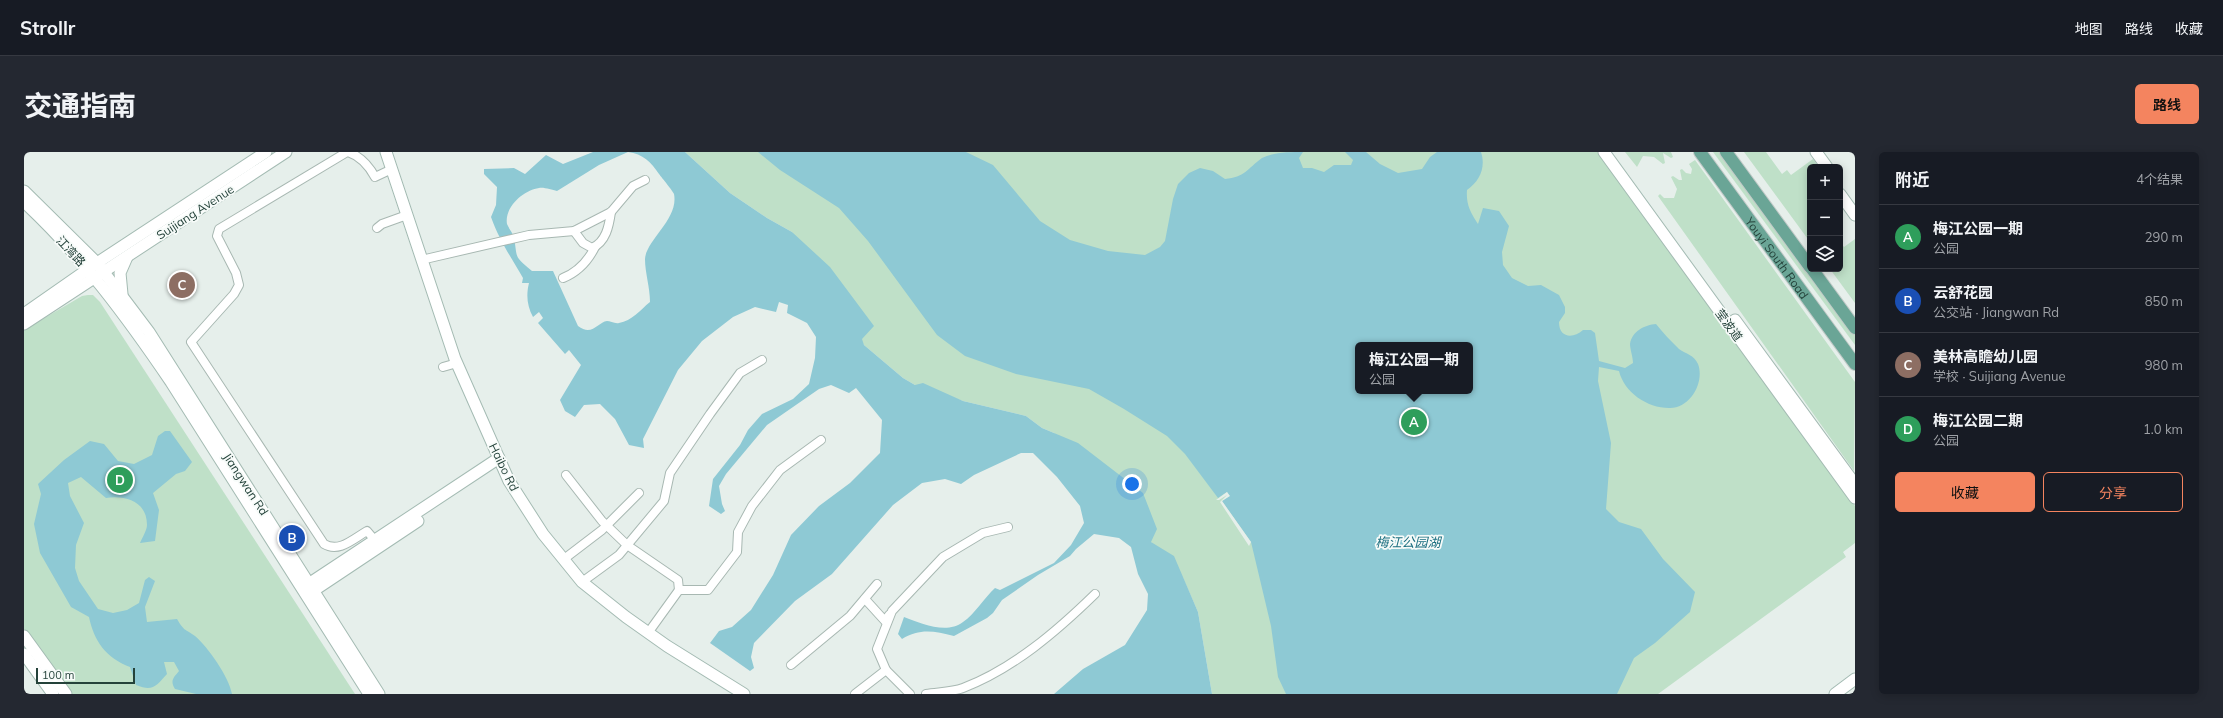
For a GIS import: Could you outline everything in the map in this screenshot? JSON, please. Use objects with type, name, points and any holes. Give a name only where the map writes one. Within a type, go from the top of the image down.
[{"type":"main road","name":"Youyi South Road","points":[[1700,152],[1855,364]]},
{"type":"main road","name":"Youyi South Road","points":[[1726,152],[1807,263]]},
{"type":"main road","name":"Youyi South Road","points":[[1814,272],[1855,328]]},
{"type":"street","name":"Suijiang Avenue","points":[[125,251],[266,152]]},
{"type":"street","name":"Suijiang Avenue","points":[[125,251],[286,152]]},
{"type":"street","points":[[377,543],[367,531],[341,547],[331,548],[324,544],[191,342],[234,294],[239,285],[236,273],[217,236],[220,229],[234,218],[348,152],[355,154],[371,168],[375,177],[392,169]]},
{"type":"street","name":"Haibo Rd","points":[[386,152],[457,363],[509,481],[543,534],[582,582],[648,633],[744,694]]},
{"type":"street","name":"莹波道","points":[[1604,152],[1855,498]]},
{"type":"street","name":"莹波道","points":[[1612,152],[1855,484]]},
{"type":"street","points":[[1810,152],[1818,164]]},
{"type":"street","points":[[1816,152],[1825,164]]},
{"type":"street","points":[[422,260],[521,237],[574,231],[611,212],[633,186],[645,180]]},
{"type":"street","points":[[1843,189],[1855,205]]},
{"type":"street","points":[[24,191],[100,275]]},
{"type":"street","points":[[1843,198],[1855,215]]},
{"type":"street","name":"江湾路","points":[[24,202],[100,275],[119,299]]},
{"type":"street","points":[[564,278],[571,275],[589,260],[595,247],[600,244],[607,230],[611,212]]},
{"type":"street","points":[[377,228],[382,224],[407,215]]},
{"type":"street","points":[[574,231],[583,243],[592,248],[595,247]]},
{"type":"street","points":[[24,314],[70,289],[100,275],[125,251]]},
{"type":"street","points":[[24,324],[70,289],[96,289],[119,299],[120,273],[125,251]]},
{"type":"street","name":"Jiangwan Rd","points":[[119,299],[171,382],[379,694]]},
{"type":"street","points":[[582,582],[618,554],[664,501],[670,473],[710,414],[740,372],[762,360]]},
{"type":"street","points":[[443,367],[457,363]]},
{"type":"street","points":[[679,590],[708,590],[737,552],[738,532],[752,506],[780,470],[821,440]]},
{"type":"street","points":[[308,589],[500,461]]},
{"type":"street","points":[[566,475],[607,525],[627,545],[678,580],[679,590],[648,633]]},
{"type":"street","points":[[564,559],[607,525],[639,493]]},
{"type":"street","points":[[865,599],[885,621],[892,610],[942,557],[983,533],[1008,528]]},
{"type":"street","points":[[791,665],[850,616],[877,584]]},
{"type":"street","name":"Jiangwan Rd","points":[[308,589],[369,694]]},
{"type":"street","points":[[926,694],[962,688],[997,671],[1027,652],[1057,629],[1095,594]]},
{"type":"street","points":[[892,610],[877,649],[886,670],[910,694]]},
{"type":"street","points":[[24,636],[66,694]]},
{"type":"street","points":[[24,654],[53,694]]},
{"type":"street","points":[[855,694],[886,670]]},
{"type":"street","points":[[1834,694],[1855,679]]},
{"type":"green space","name":"梅江公园湖","points":[[685,152],[1599,152],[1855,506],[1855,543],[1843,552],[1846,557],[1658,694],[1212,694],[1198,612],[1183,578],[1054,433],[1042,428],[1026,416],[963,401],[915,385],[903,378],[864,345],[792,232],[767,218],[730,193]]},
{"type":"green space","points":[[1625,152],[1671,152],[1673,157],[1671,158],[1663,153],[1665,163],[1663,164],[1654,157],[1643,156],[1637,167]]},
{"type":"green space","points":[[1713,152],[1720,152],[1807,270],[1807,272],[1809,272],[1855,335],[1855,345]]},
{"type":"green space","points":[[1744,152],[1766,152],[1782,174],[1787,170],[1791,175],[1813,159],[1817,164],[1807,164],[1807,238]]},
{"type":"green space","points":[[1695,160],[1855,382],[1854,471],[1658,196],[1660,194],[1664,198],[1674,198],[1677,189],[1671,177],[1673,176],[1679,180],[1682,180],[1680,170],[1682,169],[1686,173],[1691,174],[1692,169],[1689,164]]},
{"type":"green space","points":[[1855,239],[1855,303],[1832,272],[1843,272],[1843,246],[1844,247]]},
{"type":"green space","points":[[93,295],[100,302],[355,694],[70,694],[24,629],[24,330],[82,296]]},
{"type":"water","points":[[593,152],[628,152],[685,152],[730,193],[767,218],[792,232],[830,267],[874,326],[862,339],[864,345],[903,378],[915,385],[923,383],[963,401],[1026,416],[1042,428],[1078,443],[1143,493],[1157,529],[1151,542],[1174,556],[1198,612],[1212,694],[1054,694],[1083,669],[1125,645],[1147,610],[1148,594],[1138,574],[1131,547],[1119,538],[1094,534],[1070,556],[1038,575],[1002,600],[993,613],[987,618],[954,636],[940,633],[921,632],[902,639],[898,634],[904,617],[934,627],[949,628],[956,626],[972,615],[995,588],[1000,590],[1054,563],[1071,545],[1084,523],[1080,506],[1057,477],[1033,453],[1021,453],[974,475],[961,484],[945,479],[922,483],[893,505],[832,574],[795,601],[754,643],[751,657],[754,668],[750,671],[710,643],[719,631],[732,627],[751,610],[773,575],[791,535],[819,506],[850,483],[880,453],[882,420],[856,388],[849,393],[831,385],[819,389],[767,425],[726,474],[719,486],[722,504],[725,511],[721,514],[709,506],[713,479],[740,445],[748,430],[762,414],[793,399],[809,384],[815,358],[816,337],[807,323],[787,313],[788,305],[779,302],[776,312],[755,307],[733,317],[702,341],[678,370],[643,439],[644,448],[629,445],[615,419],[600,404],[584,405],[575,417],[565,411],[560,400],[581,365],[569,350],[565,354],[538,323],[543,318],[539,312],[533,317],[529,309],[529,283],[522,283],[523,278],[501,241],[491,217],[496,205],[497,187],[484,174],[484,169],[514,168],[525,174],[546,155],[563,164]],"holes":[[[628,152],[650,162],[674,194],[672,212],[651,244],[645,259],[650,302],[632,318],[624,322],[617,323],[607,321],[591,330],[583,329],[578,326],[553,271],[532,271],[519,259],[516,253],[513,236],[507,224],[507,218],[509,211],[516,200],[527,192],[533,189],[541,188],[557,191],[599,165]]]},
{"type":"water","name":"梅江公园湖","points":[[758,152],[966,152],[993,165],[1040,221],[1070,240],[1108,251],[1145,255],[1160,247],[1165,241],[1173,199],[1178,184],[1189,173],[1200,168],[1213,171],[1225,179],[1232,178],[1242,174],[1262,158],[1267,156],[1282,153],[1303,152],[1299,158],[1303,168],[1312,168],[1324,172],[1334,165],[1351,165],[1353,160],[1345,152],[1366,152],[1380,164],[1398,173],[1422,169],[1430,157],[1437,152],[1481,152],[1483,163],[1481,173],[1472,186],[1467,190],[1467,200],[1471,212],[1478,224],[1483,208],[1499,211],[1509,226],[1502,252],[1503,265],[1512,278],[1528,286],[1541,285],[1559,295],[1565,307],[1565,313],[1559,322],[1561,331],[1564,334],[1571,336],[1583,330],[1591,330],[1595,333],[1599,361],[1625,368],[1633,363],[1630,344],[1633,336],[1643,327],[1656,324],[1679,349],[1692,357],[1698,364],[1700,371],[1699,379],[1694,393],[1683,404],[1677,407],[1661,407],[1645,402],[1631,392],[1622,379],[1619,371],[1599,367],[1598,381],[1611,443],[1606,509],[1619,522],[1641,529],[1663,559],[1695,592],[1690,612],[1655,643],[1634,658],[1617,694],[1286,694],[1278,677],[1271,626],[1251,542],[1222,501],[1229,496],[1227,492],[1218,498],[1185,454],[1167,436],[1089,389],[1016,374],[965,356],[937,335],[868,241],[839,208],[780,170]]},
{"type":"water","points":[[165,431],[170,431],[192,462],[185,471],[176,474],[153,493],[159,510],[155,541],[140,543],[147,527],[146,517],[143,510],[134,501],[113,497],[106,498],[81,477],[68,483],[70,496],[84,523],[76,545],[75,568],[79,581],[98,609],[113,613],[127,610],[139,603],[145,580],[149,577],[155,581],[145,607],[147,622],[177,619],[183,628],[195,636],[212,655],[227,679],[232,694],[196,694],[175,689],[173,680],[179,671],[174,662],[164,662],[167,674],[154,687],[146,688],[136,685],[130,667],[114,659],[102,648],[94,634],[89,617],[71,607],[40,553],[34,524],[41,494],[38,484],[64,460],[90,441],[104,444],[118,461],[134,464],[152,455],[158,436]]},
{"type":"pier","points":[[1227,492],[1230,496],[1222,501],[1251,542],[1249,546],[1220,502],[1227,495],[1219,500],[1216,500]]},
{"type":"place","name":"美林高瞻幼儿园","points":[[182,285]]},
{"type":"place","name":"梅江公园一期","points":[[1414,422]]},
{"type":"place","name":"梅江公园二期","points":[[120,480]]},
{"type":"place","name":"云舒花园","points":[[292,538]]}]
